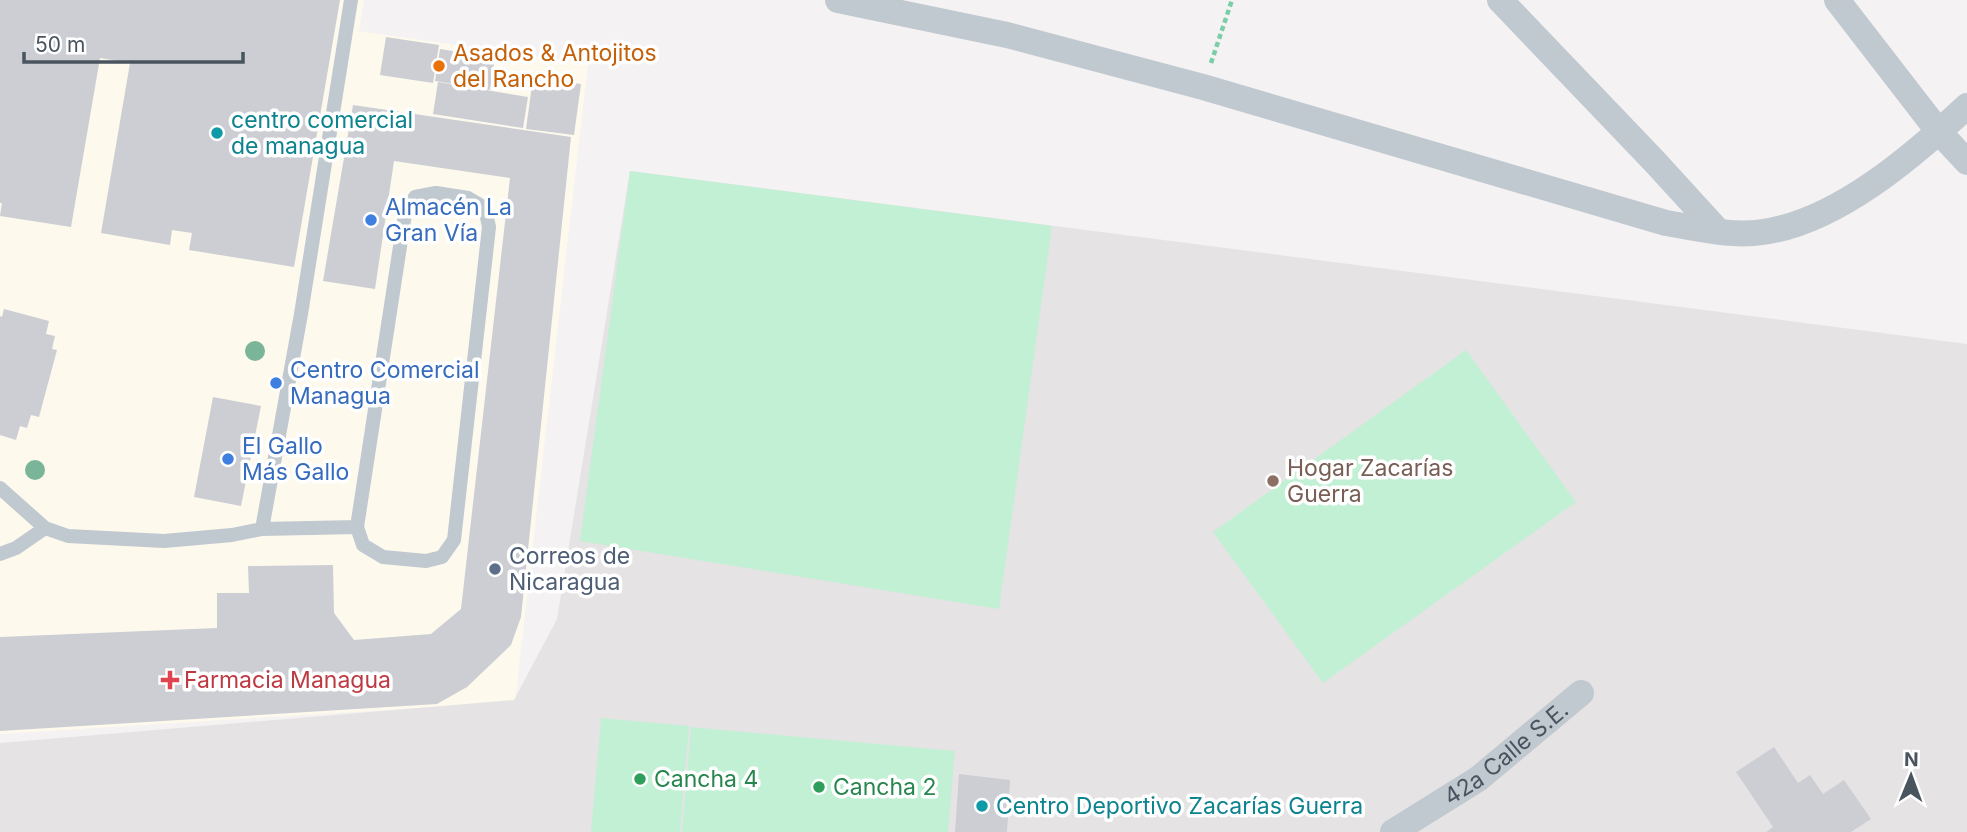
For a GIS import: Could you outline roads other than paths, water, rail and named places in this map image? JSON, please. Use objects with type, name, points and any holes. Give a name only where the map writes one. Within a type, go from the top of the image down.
[{"type":"street","points":[[838,0],[1007,35],[1203,87],[1666,223],[1718,231],[1762,232],[1820,216],[1869,186],[1939,132],[1967,106]]},
{"type":"street","points":[[1500,0],[1718,231]]},
{"type":"street","points":[[1837,0],[1939,132],[1967,162]]},
{"type":"street","name":"42a Calle S.E.","points":[[1393,832],[1478,779],[1581,693]]},
{"type":"lane","points":[[262,529],[301,314],[351,0]]},
{"type":"lane","points":[[436,193],[468,198],[485,208],[489,227],[454,540],[442,557],[426,561],[383,557],[363,545],[357,527],[405,214],[415,197],[436,193]]},
{"type":"lane","points":[[0,488],[45,528],[68,536],[164,541],[232,535],[262,529],[357,527]]},
{"type":"lane","points":[[0,554],[16,548],[45,528]]},
{"type":"place","name":"Asados & Antojitos del Rancho","points":[[439,66]]},
{"type":"place","name":"centro comercial de managua","points":[[217,133]]},
{"type":"place","name":"Almacén La Gran Vía","points":[[371,220]]},
{"type":"place","name":"Centro Comercial Managua","points":[[276,383]]},
{"type":"place","name":"El Gallo Más Gallo","points":[[228,459]]},
{"type":"place","name":"Hogar Zacarías Guerra","points":[[1273,481]]},
{"type":"place","name":"Correos de Nicaragua","points":[[495,569]]},
{"type":"place","name":"Farmacia Managua","points":[[170,680]]},
{"type":"place","name":"Cancha 4","points":[[640,779]]},
{"type":"place","name":"Cancha 2","points":[[819,787]]},
{"type":"place","name":"Centro Deportivo Zacarías Guerra","points":[[982,806]]}]
